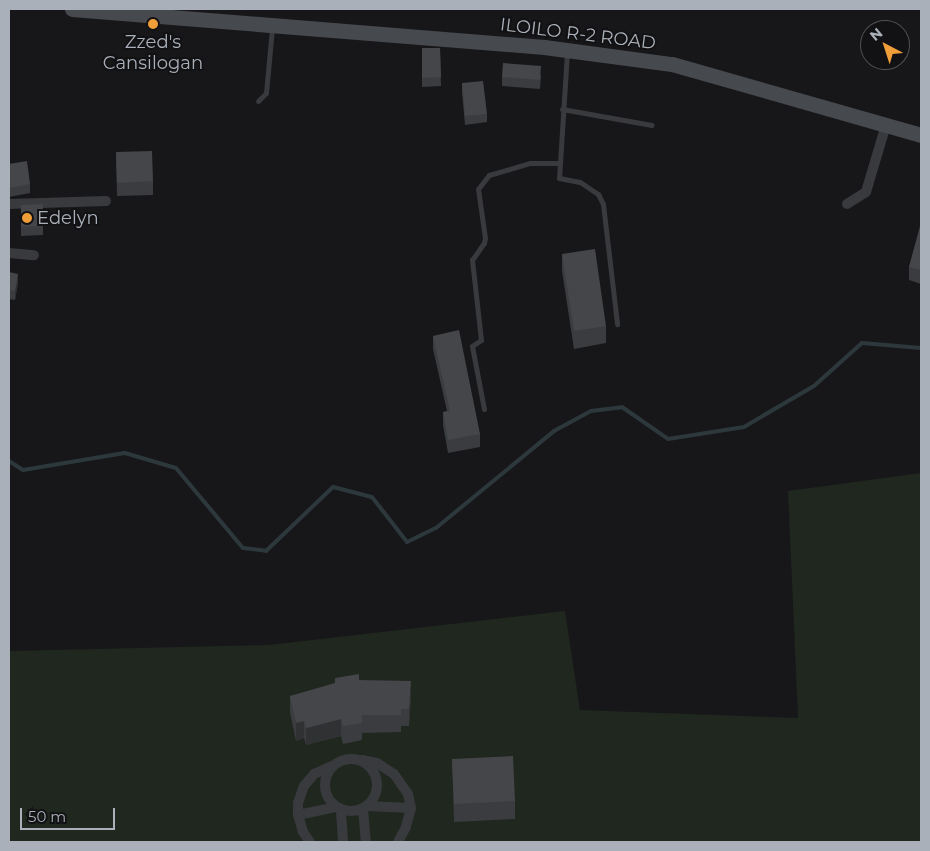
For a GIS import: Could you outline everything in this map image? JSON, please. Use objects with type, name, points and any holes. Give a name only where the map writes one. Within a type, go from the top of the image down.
[{"type":"main road","name":"ILOILO R-2 ROAD","points":[[72,9],[122,10],[272,26],[567,49],[672,64],[921,135]]},
{"type":"street","points":[[847,204],[866,192],[886,125]]},
{"type":"street","points":[[9,204],[106,201]]},
{"type":"street","points":[[9,253],[34,255]]},
{"type":"street","points":[[310,842],[303,832],[298,815],[298,803],[304,786],[314,774],[344,759],[355,759],[377,763],[394,774],[408,794],[411,808],[406,826],[398,842]]},
{"type":"street","points":[[355,759],[366,763],[374,770],[378,782],[374,798],[365,808],[366,842]]},
{"type":"street","points":[[333,766],[327,774],[324,786],[328,800],[338,809],[343,842]]},
{"type":"street","points":[[298,815],[338,809],[411,808]]},
{"type":"lane","points":[[258,102],[266,93],[272,26]]},
{"type":"lane","points":[[567,49],[559,178],[580,182],[598,194],[603,204],[617,324]]},
{"type":"lane","points":[[562,110],[652,125]]},
{"type":"lane","points":[[484,408],[472,346],[481,340],[472,260],[484,243],[485,238],[478,189],[489,175],[530,163],[560,163]]},
{"type":"shaded area","points":[[921,473],[921,842],[9,842],[9,651],[269,645],[565,611],[580,710],[798,718],[788,491]]},
{"type":"building","points":[[422,48],[440,48],[441,77],[422,78]]},
{"type":"building","points":[[503,63],[541,66],[540,80],[502,77]]},
{"type":"building","points":[[483,81],[487,114],[465,116],[462,83]]},
{"type":"building","points":[[152,151],[153,181],[117,183],[116,152]]},
{"type":"building","points":[[27,161],[30,184],[9,188],[9,164]]},
{"type":"building","points":[[43,204],[43,226],[21,227],[21,205]]},
{"type":"building","points":[[921,226],[921,270],[909,267]]},
{"type":"building","points":[[595,249],[606,326],[574,331],[562,254]]},
{"type":"building","points":[[9,272],[18,274],[15,291],[9,290]]},
{"type":"building","points":[[459,330],[480,434],[448,440],[443,412],[450,411],[433,336]]},
{"type":"building","points":[[359,674],[359,680],[411,681],[409,709],[401,709],[401,715],[362,715],[362,723],[343,726],[341,719],[306,728],[304,721],[296,723],[290,696],[335,683],[335,678]]},
{"type":"building","points":[[513,756],[515,801],[454,804],[452,759]]},
{"type":"waterway","points":[[9,461],[23,470],[125,453],[176,468],[243,548],[266,551],[333,487],[372,497],[407,542],[436,528],[554,431],[591,411],[622,407],[668,439],[744,427],[814,386],[862,343],[921,348]]},
{"type":"place","name":"Zzed's Cansilogan","points":[[153,24]]},
{"type":"place","name":"Edelyn","points":[[27,218]]}]
